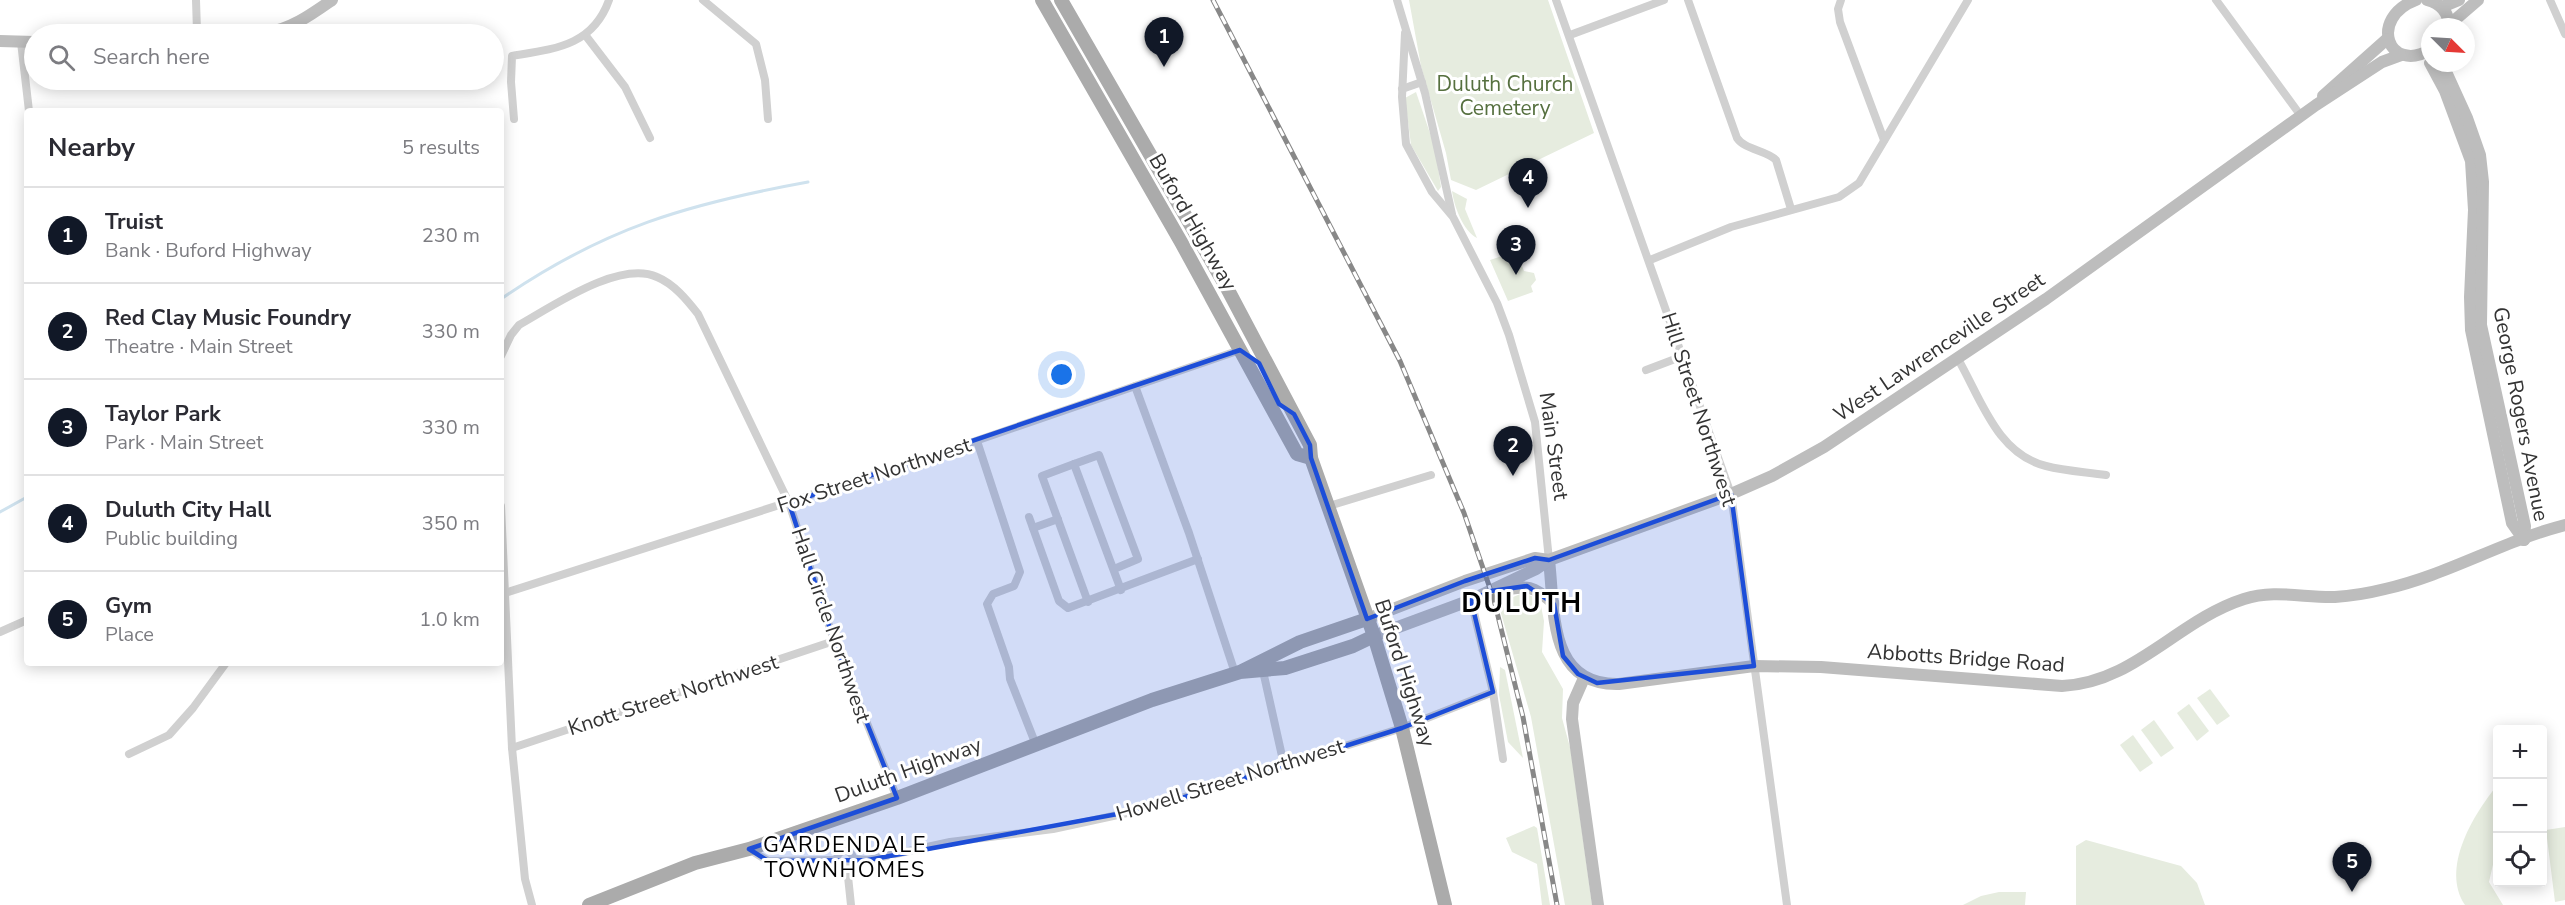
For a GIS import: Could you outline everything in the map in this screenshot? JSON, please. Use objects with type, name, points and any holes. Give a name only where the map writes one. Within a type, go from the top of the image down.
[{"type":"main road","name":"Buford Highway","points":[[1041,0],[1206,287],[1297,454],[1311,458]]},
{"type":"main road","name":"Buford Highway","points":[[1061,0],[1259,347],[1310,444],[1311,458],[1374,636],[1402,728],[1445,905]]},
{"type":"main road","points":[[1064,40],[1088,62],[1097,62]]},
{"type":"main road","points":[[1125,146],[1137,148],[1157,182],[1169,189]]},
{"type":"main road","points":[[1206,287],[1221,299],[1249,344],[1254,348],[1259,347]]},
{"type":"main road","points":[[1240,350],[1259,363],[1279,404],[1294,414]]},
{"type":"main road","name":"Duluth Highway","points":[[589,905],[695,863],[749,849],[897,798],[1152,700],[1238,673],[1300,642],[1367,619]]},
{"type":"main road","name":"Duluth Highway","points":[[1238,673],[1263,671],[1314,659],[1374,636]]},
{"type":"street","points":[[196,0],[197,24]]},
{"type":"street","points":[[288,24],[306,17],[332,0]]},
{"type":"street","points":[[514,119],[511,82],[512,56],[553,48],[586,36],[597,23],[609,0]]},
{"type":"street","points":[[703,0],[756,44],[765,80],[768,119]]},
{"type":"street","points":[[1397,0],[1405,33],[1422,82],[1453,217]]},
{"type":"street","name":"Hill Street Northwest","points":[[1556,0],[1731,494],[1787,905]]},
{"type":"street","points":[[1570,35],[1664,0]]},
{"type":"street","points":[[1688,0],[1737,138],[1740,143],[1770,154],[1776,160],[1791,209]]},
{"type":"street","points":[[1841,0],[1838,9],[1840,22],[1884,140]]},
{"type":"street","points":[[1650,260],[1731,227],[1839,197],[1859,183],[1968,0]]},
{"type":"street","points":[[2216,0],[2301,116]]},
{"type":"street","points":[[2416,0],[2404,4],[2394,13],[2389,21],[2387,39],[2391,47],[2401,55],[2421,56]]},
{"type":"street","points":[[2433,2],[2459,0]]},
{"type":"street","points":[[2458,18],[2478,0]]},
{"type":"street","points":[[2550,0],[2565,34]]},
{"type":"street","points":[[2433,2],[2447,14],[2448,18]]},
{"type":"street","points":[[1405,33],[1402,89],[1406,144],[1432,192],[1453,217]]},
{"type":"street","points":[[586,36],[625,87],[650,138]]},
{"type":"street","name":"West Lawrenceville Street","points":[[2316,105],[2326,92],[2387,39]]},
{"type":"street","points":[[0,41],[21,42],[24,68]]},
{"type":"street","name":"West Lawrenceville Street","points":[[1374,636],[1471,600],[1536,569],[1549,560],[1731,494],[1772,476],[1824,447],[1958,359],[2316,105],[2382,63],[2401,55]]},
{"type":"street","name":"George Rogers Avenue","points":[[2435,72],[2471,161],[2474,178],[2471,330],[2512,523],[2523,540]]},
{"type":"street","name":"George Rogers Avenue","points":[[2446,72],[2467,118],[2480,155],[2483,182],[2481,325],[2525,525],[2523,540]]},
{"type":"street","points":[[1402,89],[1422,82]]},
{"type":"street","points":[[27,90],[29,108]]},
{"type":"street","name":"Main Street","points":[[1453,217],[1497,303],[1532,411],[1554,604],[1563,656],[1569,665],[1584,678]]},
{"type":"street","name":"Hall Circle Northwest","points":[[504,350],[519,325],[612,277],[633,272],[657,276],[681,293],[698,314],[789,502],[834,641],[897,798]]},
{"type":"street","name":"Fox Street Northwest","points":[[505,593],[977,441],[1240,350]]},
{"type":"street","points":[[1646,370],[1683,357]]},
{"type":"street","points":[[1958,359],[1994,426],[2015,453],[2049,467],[2106,475]]},
{"type":"street","points":[[1135,386],[1238,673]]},
{"type":"street","points":[[977,441],[1020,572],[1014,586],[993,594],[987,603],[1009,667],[1010,679],[1036,745]]},
{"type":"street","points":[[1088,602],[1042,476],[1099,455],[1138,559],[1114,569]]},
{"type":"street","points":[[1074,464],[1121,590]]},
{"type":"street","points":[[1329,506],[1431,475]]},
{"type":"street","points":[[1029,517],[1063,606],[1068,608],[1121,590],[1198,559]]},
{"type":"street","points":[[1033,528],[1058,519]]},
{"type":"street","name":"Abbotts Bridge Road","points":[[1584,678],[1597,683],[1619,684],[1754,666],[2082,685],[2121,672],[2213,611],[2247,598],[2286,594],[2334,597],[2384,589],[2434,575],[2565,525]]},
{"type":"street","name":"West Lawrenceville Street","points":[[1367,619],[1535,558],[1549,560]]},
{"type":"street","points":[[504,571],[512,748],[525,879],[532,905]]},
{"type":"street","points":[[1491,591],[1527,586],[1541,592],[1554,604]]},
{"type":"street","points":[[1471,600],[1493,692],[1503,759]]},
{"type":"street","points":[[0,632],[24,621]]},
{"type":"street","name":"Knott Street Northwest","points":[[512,748],[834,641]]},
{"type":"street","points":[[129,754],[169,735],[193,708],[224,666]]},
{"type":"street","points":[[1263,671],[1284,765]]},
{"type":"street","points":[[1584,678],[1573,703],[1572,719],[1598,905]]},
{"type":"street","name":"Howell Street Northwest","points":[[854,859],[868,860],[950,842],[1053,829],[1117,817],[1402,728],[1493,692]]},
{"type":"street","points":[[749,849],[768,861],[837,860]]},
{"type":"street","points":[[848,867],[840,866],[837,860],[840,853],[846,851],[854,859],[848,867],[851,905]]},
{"type":"highlighted area","points":[[1240,350],[1259,363],[1279,404],[1294,414],[1310,445],[1311,458],[1367,619],[1465,581],[1535,558],[1549,560],[1731,494],[1754,666],[1597,683],[1578,674],[1563,656],[1554,604],[1527,586],[1491,591],[1471,600],[1493,692],[1402,728],[1150,808],[868,860],[768,861],[749,849],[897,798],[834,641],[789,503]]},
{"type":"green space","name":"Duluth Church Cemetery","points":[[1409,0],[1548,0],[1594,133],[1476,190],[1451,180],[1446,153],[1421,66]]},
{"type":"green space","points":[[1416,92],[1435,148],[1441,187],[1438,191],[1411,145],[1405,98]]},
{"type":"green space","points":[[1452,191],[1467,199],[1465,209],[1477,238],[1467,230],[1460,217]]},
{"type":"green space","points":[[1517,251],[1522,254],[1520,261],[1524,271],[1534,273],[1536,280],[1531,286],[1533,292],[1508,301],[1490,260]]},
{"type":"green space","points":[[1523,593],[1534,597],[1541,606],[1544,621],[1542,652],[1563,689],[1562,718],[1571,751],[1592,905],[1565,905],[1531,717],[1498,603]]},
{"type":"green space","points":[[1500,667],[1505,670],[1523,758],[1508,742],[1499,695]]},
{"type":"green space","points":[[2210,689],[2230,716],[2217,725],[2197,698]]},
{"type":"green space","points":[[2189,704],[2209,731],[2197,741],[2177,713]]},
{"type":"green space","points":[[2154,720],[2174,748],[2161,757],[2141,730]]},
{"type":"green space","points":[[2133,735],[2153,763],[2140,772],[2120,745]]},
{"type":"green space","points":[[2493,791],[2493,864],[2489,882],[2503,905],[2465,905],[2458,891],[2456,876],[2458,860],[2469,828]]},
{"type":"green space","points":[[1534,826],[1537,828],[1550,905],[1542,905],[1537,864],[1512,852],[1506,838]]},
{"type":"green space","points":[[2565,827],[2565,900],[2555,902],[2547,838],[2547,830]]},
{"type":"green space","points":[[2086,840],[2181,866],[2197,883],[2205,905],[2076,905],[2076,846]]},
{"type":"green space","points":[[1999,892],[2026,892],[2025,905],[1963,905],[1981,896]]},
{"type":"waterway","points":[[504,297],[575,254],[648,222],[723,200],[808,182]]},
{"type":"waterway","points":[[0,512],[24,499]]},
{"type":"railway","points":[[1213,0],[1400,361],[1464,513],[1494,600],[1523,717],[1557,905]]},
{"type":"place","name":"Truist","points":[[1164,67]]},
{"type":"place","name":"Duluth City Hall","points":[[1528,208]]},
{"type":"place","name":"Taylor Park","points":[[1516,275]]},
{"type":"place","name":"Red Clay Music Foundry","points":[[1513,476]]},
{"type":"place","name":"Gym","points":[[2352,892]]},
{"type":"district","name":"DULUTH","points":[[1522,603]]},
{"type":"district","name":"GARDENDALE TOWNHOMES","points":[[845,856]]}]
